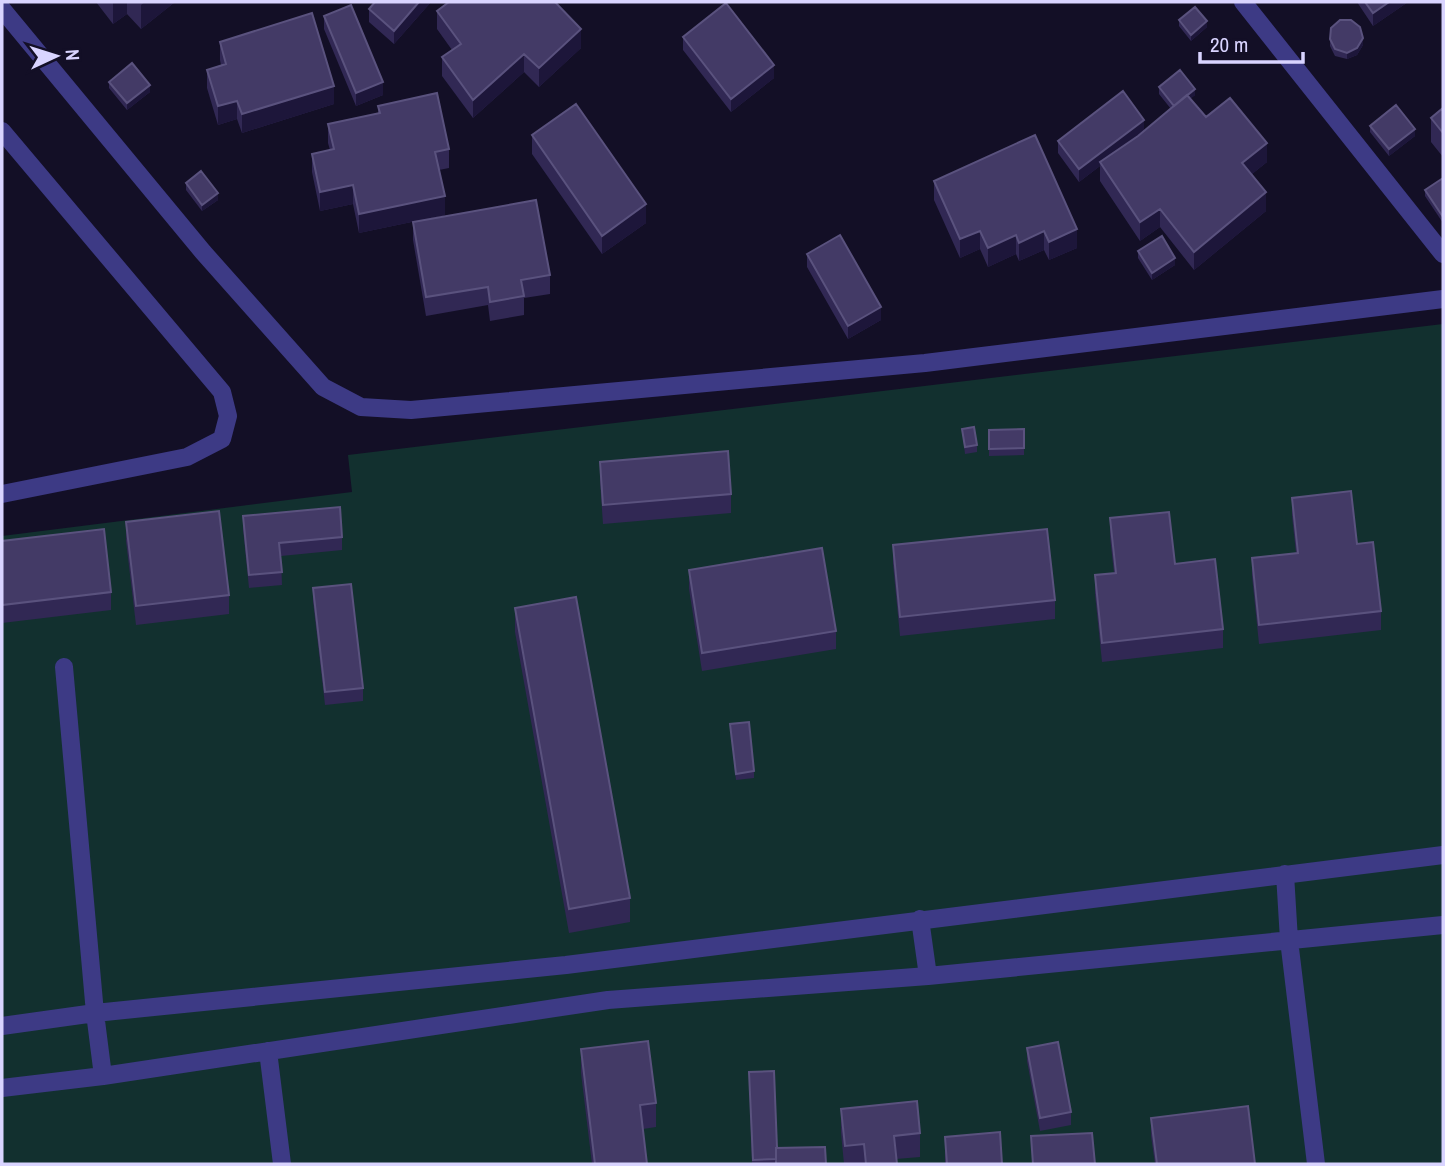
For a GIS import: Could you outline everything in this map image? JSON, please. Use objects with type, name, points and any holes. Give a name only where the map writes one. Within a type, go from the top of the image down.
[{"type":"street","points":[[1243,2],[1443,254]]},
{"type":"street","points":[[2,9],[203,252],[323,387],[361,407],[411,410],[911,364],[1443,299]]},
{"type":"street","points":[[2,131],[222,392],[228,416],[222,439],[187,457],[2,494]]},
{"type":"street","points":[[64,667],[103,1076]]},
{"type":"street","points":[[2,1026],[95,1013],[566,964],[1443,855]]},
{"type":"street","points":[[1285,874],[1289,940],[1316,1164]]},
{"type":"street","points":[[920,919],[928,976]]},
{"type":"street","points":[[2,1088],[103,1076],[608,1000],[928,976],[1443,925]]},
{"type":"street","points":[[268,1051],[282,1164]]},
{"type":"green space","points":[[1443,324],[1443,1164],[2,1164],[2,536],[352,492],[348,455]]},
{"type":"building","points":[[375,2],[419,2],[394,31],[369,9]]},
{"type":"building","points":[[449,2],[555,2],[581,29],[539,68],[524,54],[473,100],[442,57],[461,44],[437,11]]},
{"type":"building","points":[[1365,2],[1389,2],[1373,13]]},
{"type":"building","points":[[726,3],[774,65],[731,99],[683,37]]},
{"type":"building","points":[[351,5],[383,82],[356,93],[324,16]]},
{"type":"building","points":[[1195,7],[1207,21],[1191,35],[1179,20]]},
{"type":"building","points":[[312,13],[334,86],[242,114],[237,101],[218,106],[207,70],[226,64],[220,42]]},
{"type":"building","points":[[1340,20],[1351,20],[1360,27],[1363,38],[1357,48],[1347,53],[1335,49],[1330,39],[1331,28]]},
{"type":"building","points":[[132,63],[150,85],[127,103],[109,82]]},
{"type":"building","points":[[1180,70],[1195,89],[1174,106],[1159,87]]},
{"type":"building","points":[[1123,91],[1144,120],[1079,169],[1058,141]]},
{"type":"building","points":[[437,93],[449,149],[435,152],[445,196],[359,214],[353,185],[320,192],[312,154],[334,149],[328,124],[380,113],[378,106]]},
{"type":"building","points":[[1187,95],[1206,117],[1230,98],[1267,143],[1242,163],[1266,192],[1194,252],[1160,209],[1140,222],[1100,162],[1138,136]]},
{"type":"building","points":[[576,104],[646,204],[602,236],[532,135]]},
{"type":"building","points":[[1396,105],[1415,129],[1389,149],[1370,126]]},
{"type":"building","points":[[1443,108],[1443,133],[1431,118]]},
{"type":"building","points":[[1035,135],[1077,229],[1049,242],[1044,231],[1019,243],[1016,235],[988,248],[980,231],[960,239],[934,181]]},
{"type":"building","points":[[201,171],[218,193],[202,205],[186,183]]},
{"type":"building","points":[[1443,178],[1443,217],[1425,190]]},
{"type":"building","points":[[536,200],[550,275],[521,280],[524,296],[490,302],[488,287],[426,297],[413,222]]},
{"type":"building","points":[[840,235],[881,307],[848,326],[807,254]]},
{"type":"building","points":[[1162,236],[1175,258],[1152,273],[1138,251]]},
{"type":"building","points":[[974,427],[977,445],[965,447],[962,429]]},
{"type":"building","points":[[1024,429],[1024,448],[989,449],[989,430]]},
{"type":"building","points":[[728,451],[731,494],[603,505],[600,462]]},
{"type":"building","points":[[1351,491],[1357,544],[1373,542],[1381,611],[1259,625],[1252,558],[1298,553],[1292,498]]},
{"type":"building","points":[[340,507],[342,537],[279,543],[282,572],[249,575],[243,516]]},
{"type":"building","points":[[219,511],[229,595],[136,606],[126,522]]},
{"type":"building","points":[[1169,512],[1175,564],[1215,559],[1223,629],[1102,643],[1095,575],[1116,573],[1110,518]]},
{"type":"building","points":[[104,529],[111,592],[2,605],[2,541]]},
{"type":"building","points":[[1047,529],[1055,600],[900,617],[893,545]]},
{"type":"building","points":[[822,548],[836,631],[702,653],[689,570]]},
{"type":"building","points":[[351,584],[363,688],[325,692],[313,588]]},
{"type":"building","points":[[576,597],[630,898],[569,909],[515,608]]},
{"type":"building","points":[[749,722],[754,771],[736,774],[730,724]]},
{"type":"building","points":[[648,1041],[656,1103],[640,1105],[647,1164],[595,1164],[581,1049]]},
{"type":"building","points":[[1058,1042],[1071,1112],[1040,1118],[1027,1048]]},
{"type":"building","points":[[774,1071],[776,1159],[753,1160],[749,1072]]},
{"type":"building","points":[[917,1101],[920,1133],[894,1136],[897,1164],[866,1164],[864,1144],[845,1146],[841,1109]]},
{"type":"building","points":[[1248,1106],[1255,1164],[1157,1164],[1151,1118]]},
{"type":"building","points":[[1000,1132],[1002,1164],[947,1164],[945,1137]]},
{"type":"building","points":[[1092,1133],[1095,1164],[1033,1164],[1031,1136]]},
{"type":"building","points":[[825,1147],[826,1164],[776,1164],[776,1148]]}]
